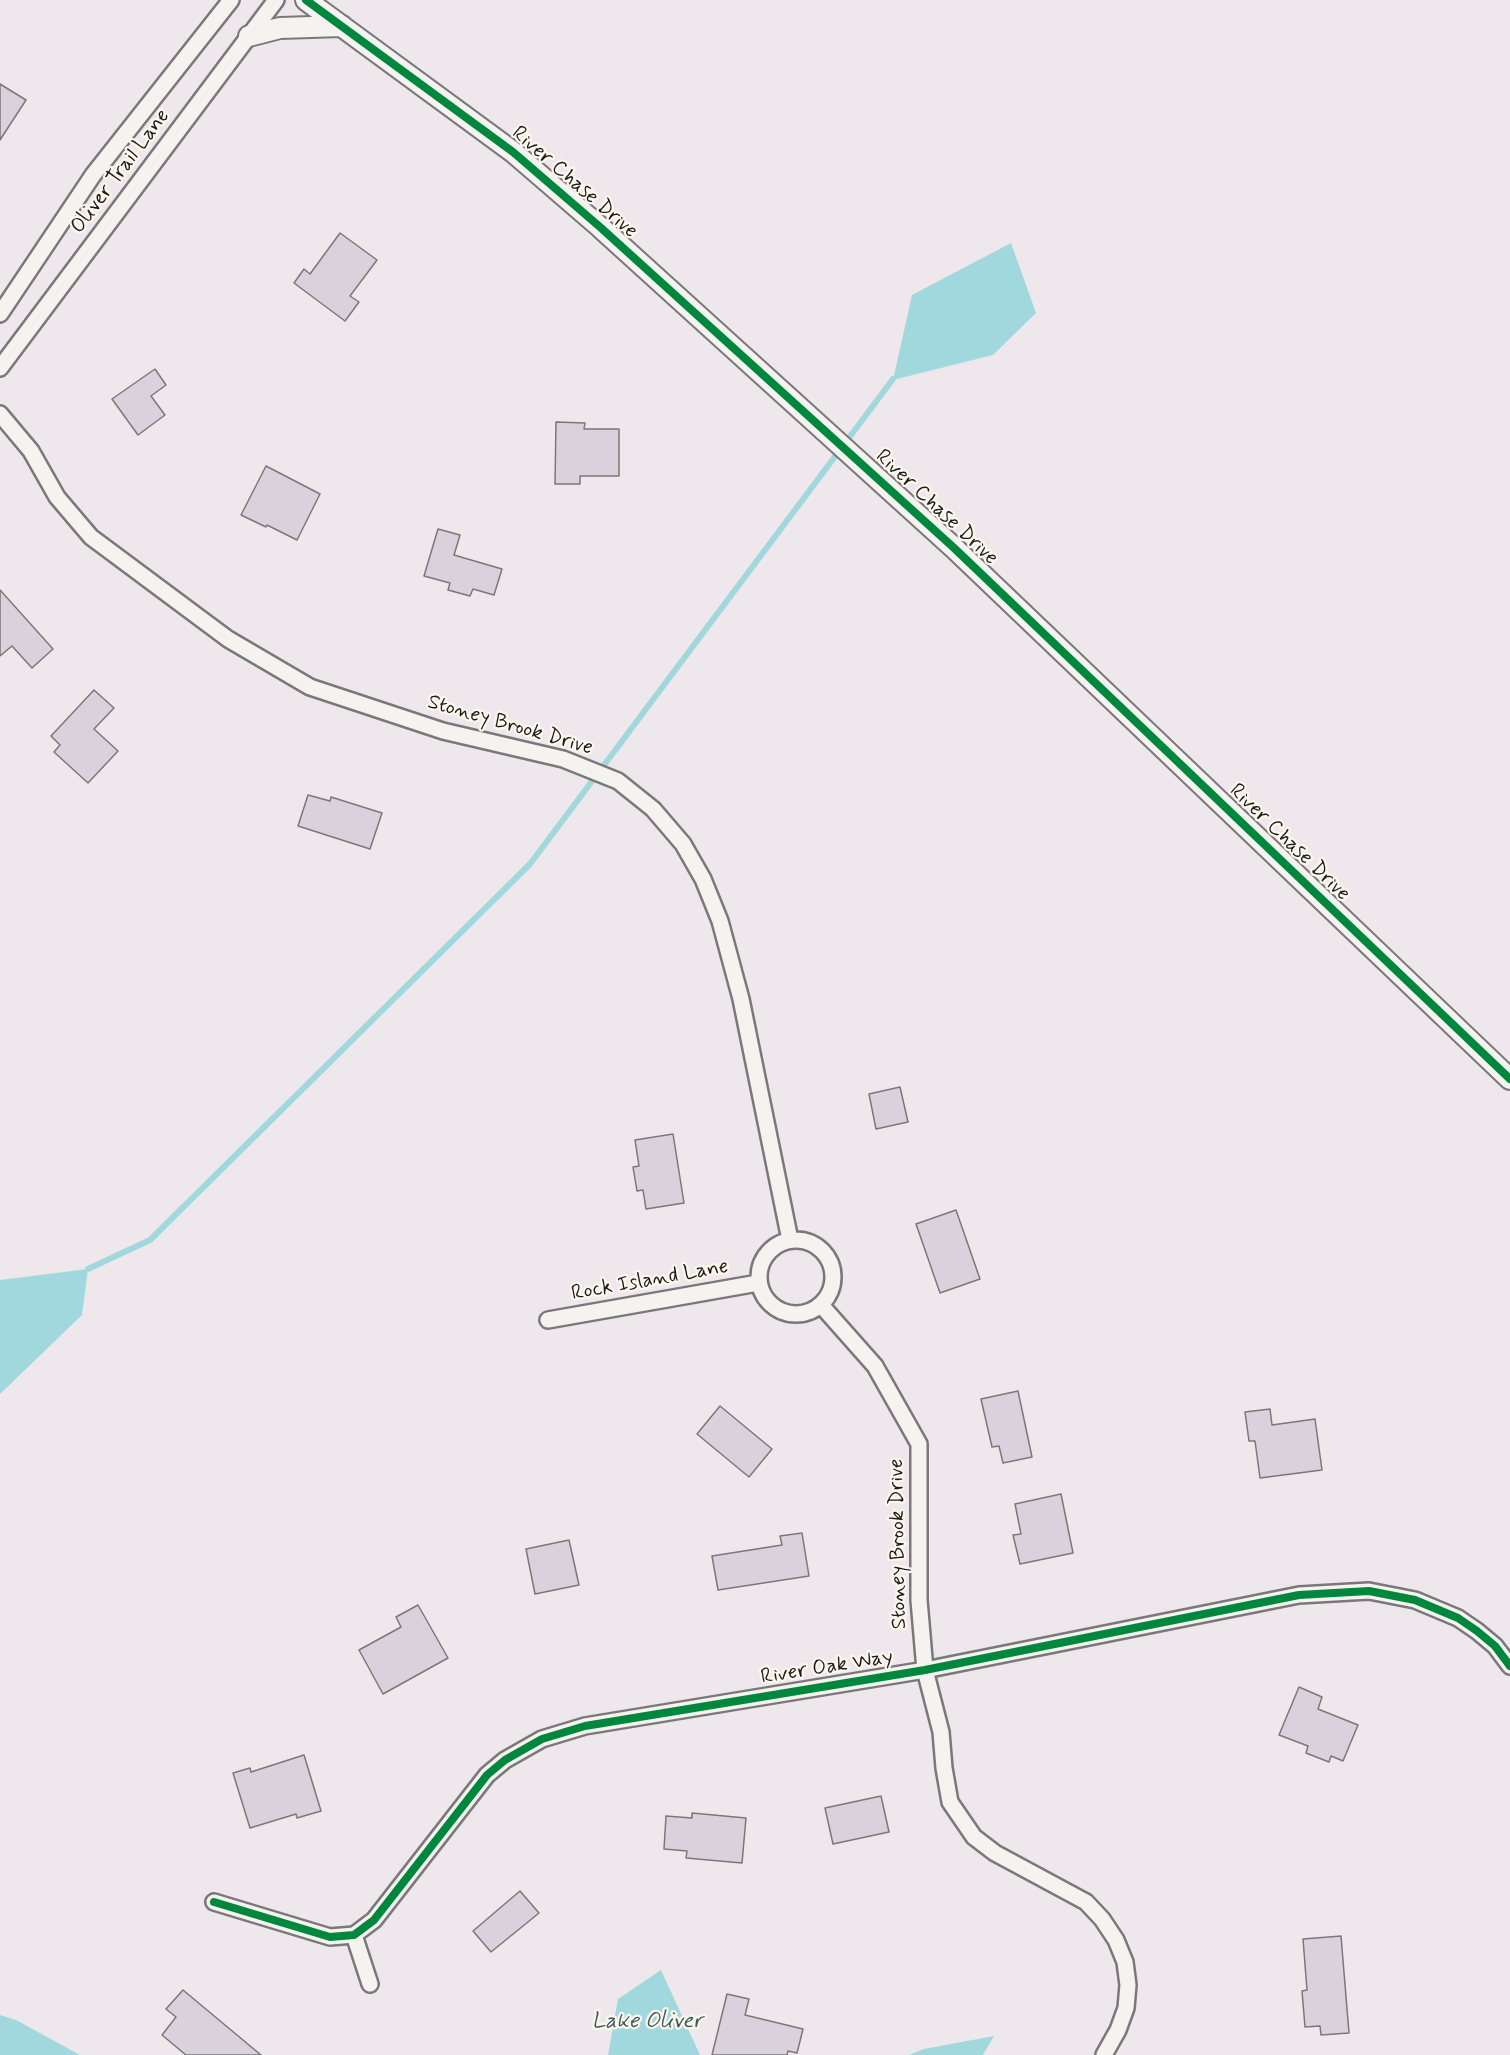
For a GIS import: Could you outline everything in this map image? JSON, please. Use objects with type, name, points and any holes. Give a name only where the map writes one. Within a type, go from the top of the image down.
[{"type":"street","name":"Oliver Trail Lane","points":[[0,314],[93,175],[231,0]]},
{"type":"street","name":"Oliver Trail Lane","points":[[0,368],[276,0]]},
{"type":"street","name":"River Chase Drive","points":[[306,0],[513,152],[608,235],[953,547],[1510,1078]]},
{"type":"street","points":[[249,36],[280,28],[342,26]]},
{"type":"street","name":"Stoney Brook Drive","points":[[0,414],[32,451],[57,497],[91,537],[228,639],[310,687],[443,731],[563,759],[618,781],[653,809],[683,844],[703,879],[720,921],[741,999],[790,1240]]},
{"type":"street","points":[[790,1240],[802,1240],[823,1251],[830,1261],[833,1272],[833,1285],[821,1305],[800,1314],[789,1314],[778,1310],[762,1294],[758,1283],[758,1271],[762,1260],[778,1244],[790,1240]]},
{"type":"street","name":"Rock Island Lane","points":[[548,1320],[758,1283]]},
{"type":"street","name":"Stoney Brook Drive","points":[[821,1305],[875,1366],[919,1444],[919,1600],[925,1670],[941,1732],[950,1802],[974,1837],[995,1853],[1086,1902],[1102,1919],[1116,1940],[1125,1962],[1128,1985],[1126,2008],[1118,2030],[1104,2055]]},
{"type":"street","name":"River Oak Way","points":[[354,1935],[374,1920],[487,1775],[505,1760],[542,1739],[585,1726],[925,1670],[1299,1595],[1369,1591],[1415,1600],[1458,1618],[1495,1646],[1510,1666]]},
{"type":"street","points":[[214,1902],[330,1937],[354,1935],[370,1984]]},
{"type":"water","points":[[1011,243],[1036,313],[993,355],[893,380],[912,295]]},
{"type":"water","points":[[88,1269],[82,1315],[0,1394],[0,1280]]},
{"type":"water","name":"Lake Oliver","points":[[661,1970],[700,2055],[608,2055],[618,1999]]},
{"type":"water","points":[[0,2015],[16,2020],[80,2055],[0,2055]]},
{"type":"water","points":[[994,2036],[983,2055],[909,2055],[924,2049]]},
{"type":"building","points":[[0,84],[26,100],[0,140]]},
{"type":"building","points":[[340,233],[377,260],[350,296],[359,302],[345,321],[294,283],[304,269],[310,274]]},
{"type":"building","points":[[155,369],[166,385],[151,396],[165,415],[138,435],[112,399]]},
{"type":"building","points":[[556,422],[585,423],[584,429],[619,429],[619,476],[580,476],[580,484],[555,484]]},
{"type":"building","points":[[266,466],[320,494],[297,540],[241,515]]},
{"type":"building","points":[[438,529],[460,535],[454,555],[502,569],[494,595],[473,589],[470,596],[448,590],[450,583],[424,576]]},
{"type":"building","points":[[0,590],[53,649],[32,668],[12,646],[0,656]]},
{"type":"building","points":[[94,690],[114,708],[94,729],[118,751],[88,783],[54,752],[60,745],[51,736]]},
{"type":"building","points":[[308,795],[330,801],[331,797],[382,813],[370,849],[298,826]]},
{"type":"building","points":[[900,1087],[908,1122],[876,1129],[869,1094]]},
{"type":"building","points":[[673,1134],[684,1203],[646,1209],[643,1190],[637,1191],[633,1167],[639,1166],[635,1140]]},
{"type":"building","points":[[956,1210],[980,1279],[940,1293],[916,1224]]},
{"type":"building","points":[[1018,1391],[1032,1457],[1003,1463],[999,1446],[992,1447],[981,1399]]},
{"type":"building","points":[[720,1406],[772,1449],[749,1477],[697,1434]]},
{"type":"building","points":[[1270,1409],[1272,1425],[1315,1419],[1322,1470],[1260,1478],[1255,1441],[1249,1441],[1245,1412]]},
{"type":"building","points":[[1061,1494],[1073,1553],[1020,1564],[1013,1535],[1021,1534],[1015,1504]]},
{"type":"building","points":[[802,1533],[809,1576],[718,1590],[712,1556],[782,1545],[780,1536]]},
{"type":"building","points":[[569,1540],[579,1585],[535,1594],[526,1549]]},
{"type":"building","points":[[418,1605],[448,1658],[383,1694],[359,1650],[401,1627],[396,1617]]},
{"type":"building","points":[[1299,1687],[1322,1697],[1318,1709],[1358,1725],[1343,1761],[1331,1756],[1329,1762],[1306,1753],[1308,1746],[1279,1735]]},
{"type":"building","points":[[304,1755],[321,1811],[297,1818],[296,1814],[250,1828],[233,1773],[250,1768],[251,1772]]},
{"type":"building","points":[[881,1796],[889,1832],[833,1844],[825,1808]]},
{"type":"building","points":[[692,1813],[746,1818],[742,1863],[686,1858],[687,1851],[664,1849],[666,1816],[692,1818]]},
{"type":"building","points":[[520,1891],[539,1913],[491,1952],[473,1931]]},
{"type":"building","points":[[1341,1936],[1349,2033],[1321,2035],[1320,2026],[1305,2027],[1302,1991],[1307,1990],[1303,1939]]},
{"type":"building","points":[[183,1990],[261,2055],[186,2055],[162,2035],[176,2017],[166,2009]]},
{"type":"building","points":[[727,1994],[749,1999],[745,2015],[803,2029],[797,2053],[788,2051],[787,2055],[712,2055]]},
{"type":"waterway","points":[[88,1269],[150,1240],[530,864],[893,379]]},
{"type":"cycle path","points":[[306,0],[513,152],[600,227],[953,547],[1510,1079]]},
{"type":"cycle path","points":[[214,1902],[330,1937],[354,1935],[374,1920],[487,1775],[505,1760],[542,1739],[585,1726],[925,1670],[1299,1595],[1369,1591],[1415,1600],[1458,1618],[1477,1631],[1495,1646],[1510,1666]]}]
